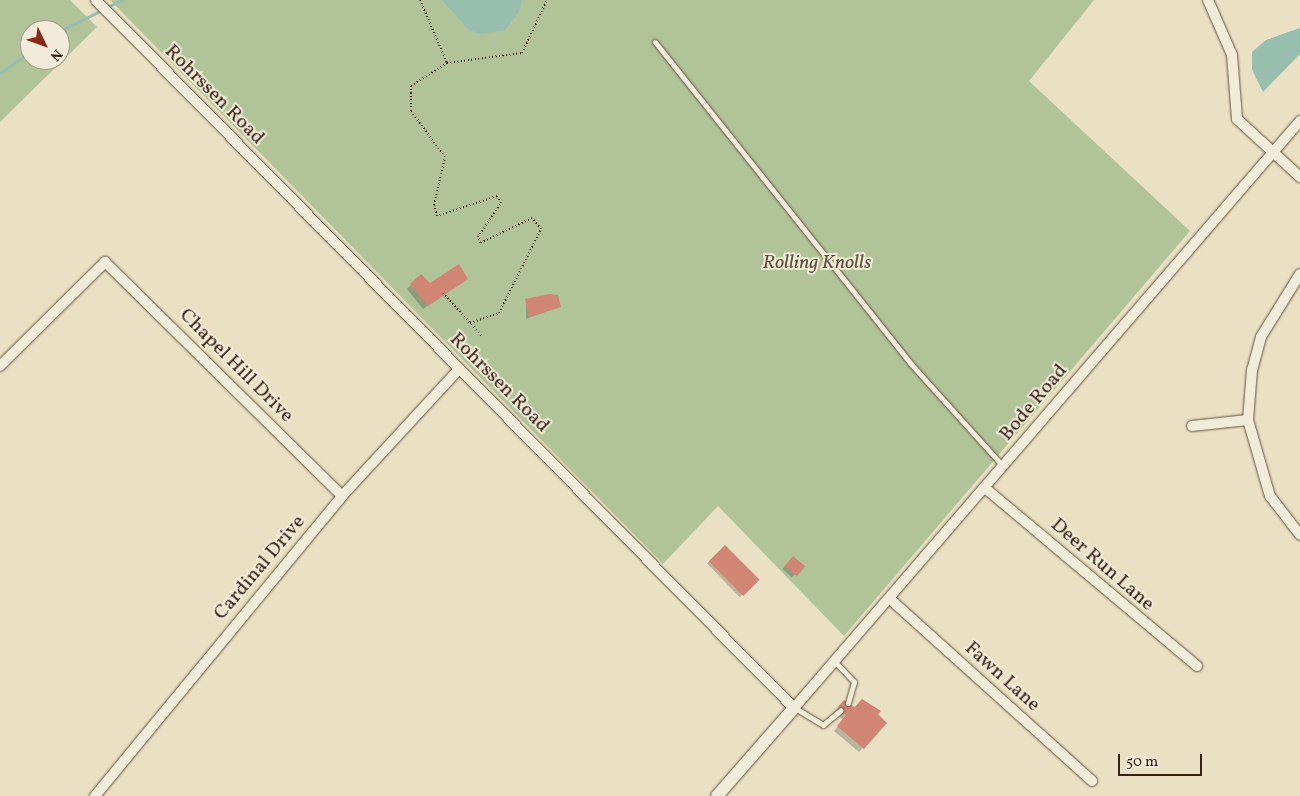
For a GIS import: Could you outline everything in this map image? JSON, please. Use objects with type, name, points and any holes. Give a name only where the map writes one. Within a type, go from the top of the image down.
[{"type":"street","name":"Rohrssen Road","points":[[96,0],[120,27],[794,708]]},
{"type":"street","points":[[1208,0],[1232,55],[1237,119],[1300,177]]},
{"type":"street","name":"Bode Road","points":[[794,708],[1004,467],[1300,121]]},
{"type":"street","name":"Chapel Hill Drive","points":[[0,366],[105,262],[342,496]]},
{"type":"street","points":[[1300,274],[1261,337],[1252,370],[1248,420],[1270,496],[1300,535]]},
{"type":"street","name":"Cardinal Drive","points":[[94,796],[342,496],[458,369]]},
{"type":"street","points":[[1192,426],[1248,420]]},
{"type":"street","name":"Deer Run Lane","points":[[985,488],[1197,666]]},
{"type":"street","name":"Fawn Lane","points":[[890,599],[1092,781]]},
{"type":"street","points":[[717,796],[794,708]]},
{"type":"lane","points":[[655,42],[911,364],[1004,467]]},
{"type":"lane","points":[[834,661],[855,688],[848,703]]},
{"type":"lane","points":[[794,708],[823,725],[841,710]]},
{"type":"path","points":[[420,0],[448,63]]},
{"type":"path","points":[[470,323],[499,314],[541,229],[532,218],[480,244],[478,237],[501,203],[497,196],[441,218],[434,212],[445,157],[408,99],[410,86],[448,63],[522,53],[546,0]]},
{"type":"path","points":[[443,293],[481,335]]},
{"type":"green space","points":[[0,0],[70,0],[97,27],[70,53],[70,20],[20,20],[20,70],[53,70],[0,122]]},
{"type":"green space","name":"Rolling Knolls","points":[[110,0],[1094,0],[1029,81],[1190,231],[844,636],[718,506],[663,564]]},
{"type":"shaded area","points":[[442,0],[522,0],[519,12],[505,30],[481,34],[469,30]]},
{"type":"shaded area","points":[[1300,28],[1300,54],[1263,92],[1252,70],[1252,52],[1266,40]]},
{"type":"building","points":[[459,264],[468,279],[428,306],[410,284],[421,274],[430,283]]},
{"type":"building","points":[[549,294],[558,295],[561,307],[529,317],[525,299]]},
{"type":"building","points":[[725,545],[760,580],[743,596],[709,561]]},
{"type":"building","points":[[793,556],[805,566],[797,576],[785,566]]},
{"type":"building","points":[[862,699],[881,711],[878,714],[887,723],[864,749],[837,726],[846,715],[838,707],[844,700],[854,708]]},
{"type":"waterway","points":[[107,7],[122,0]]},
{"type":"waterway","points":[[70,26],[102,10]]},
{"type":"waterway","points":[[0,73],[20,59]]}]
